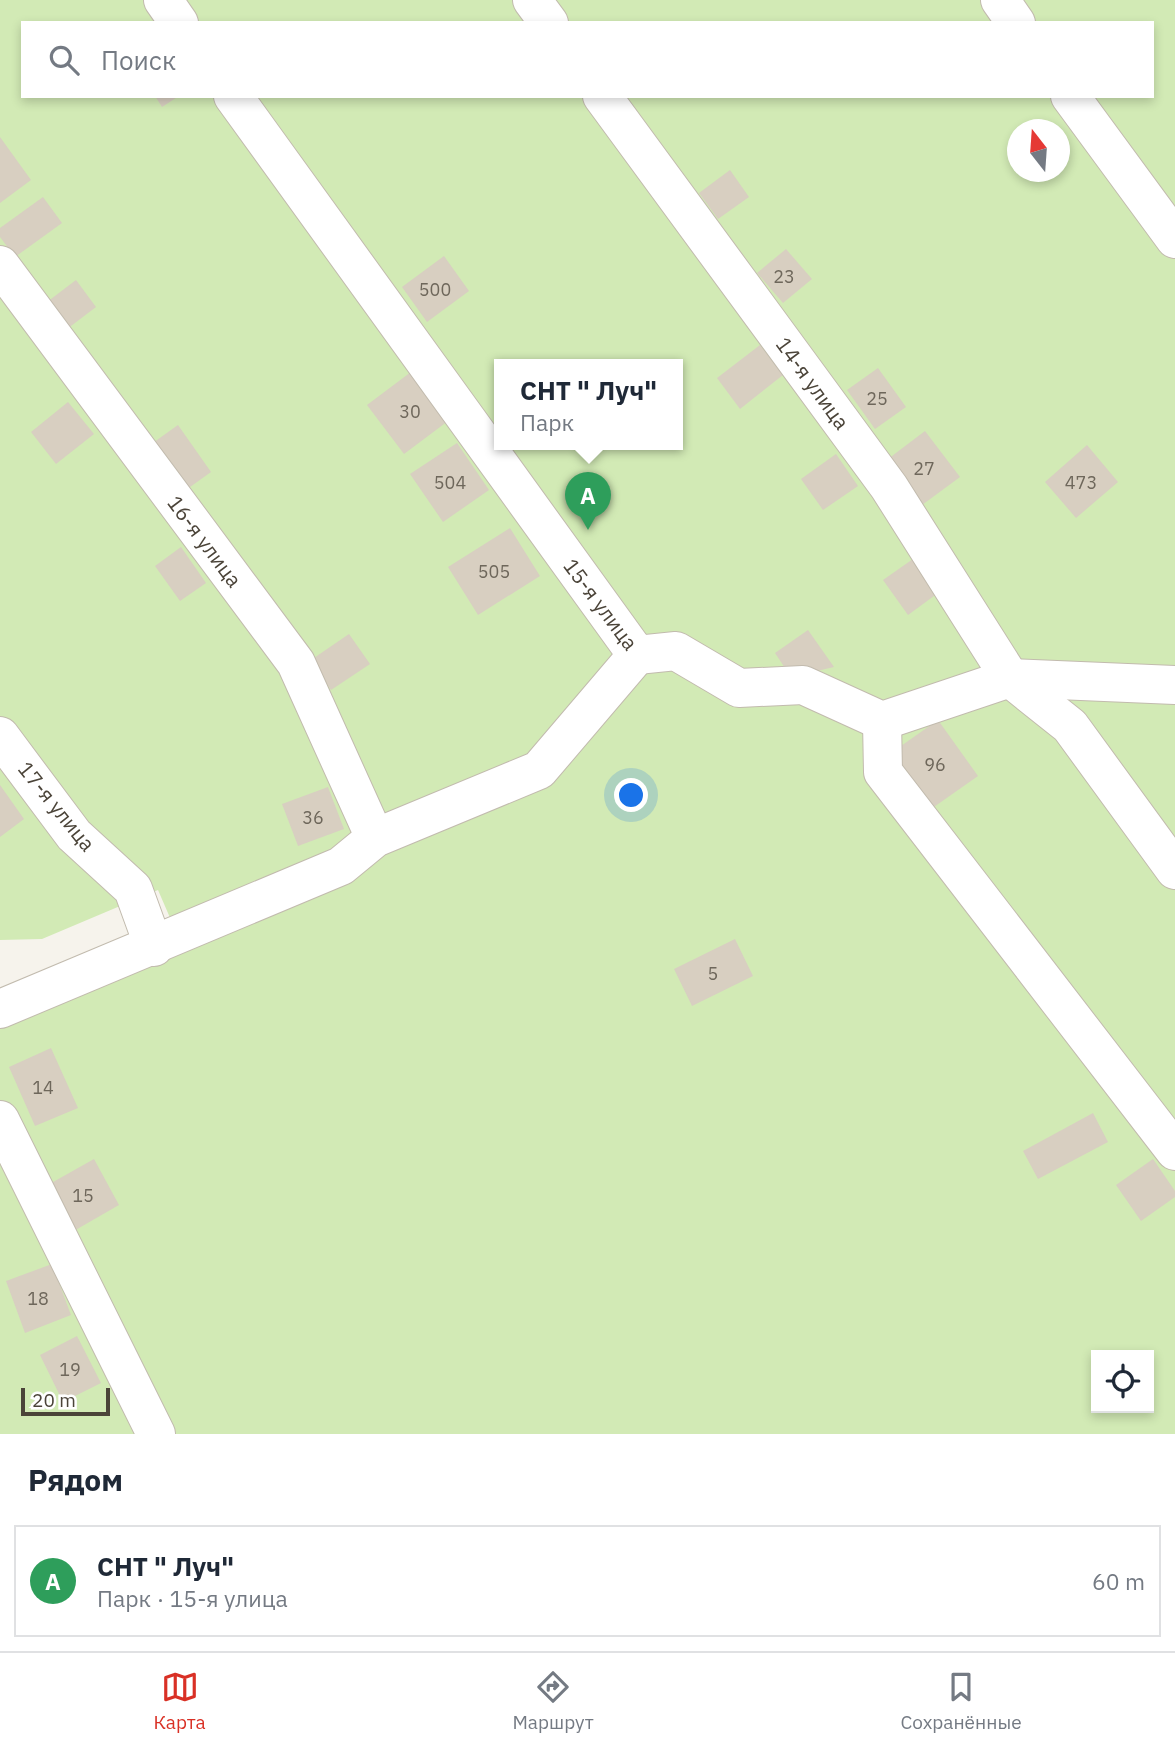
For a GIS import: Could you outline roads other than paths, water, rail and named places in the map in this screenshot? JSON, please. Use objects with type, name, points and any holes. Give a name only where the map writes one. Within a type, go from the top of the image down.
[{"type":"street","points":[[163,0],[178,21]]},
{"type":"street","points":[[532,0],[548,21]]},
{"type":"street","points":[[1000,0],[1015,21]]},
{"type":"street","name":"15-я улица","points":[[234,98],[637,655],[676,651],[739,688],[803,685],[882,721]]},
{"type":"street","name":"14-я улица","points":[[604,98],[889,487],[1010,678],[1070,726],[1175,870]]},
{"type":"street","points":[[1071,98],[1175,239]]},
{"type":"street","name":"16-я улица","points":[[0,265],[296,663],[375,838]]},
{"type":"street","points":[[7,1010],[341,866],[375,838],[539,770],[637,655]]},
{"type":"street","points":[[1175,685],[1010,678],[882,721],[883,772],[1175,1151]]},
{"type":"street","name":"17-я улица","points":[[0,736],[74,835],[133,889],[154,947]]},
{"type":"street","points":[[0,1120],[156,1434]]},
{"type":"place","name":"СНТ \" Луч\"","points":[[588,530]]}]
